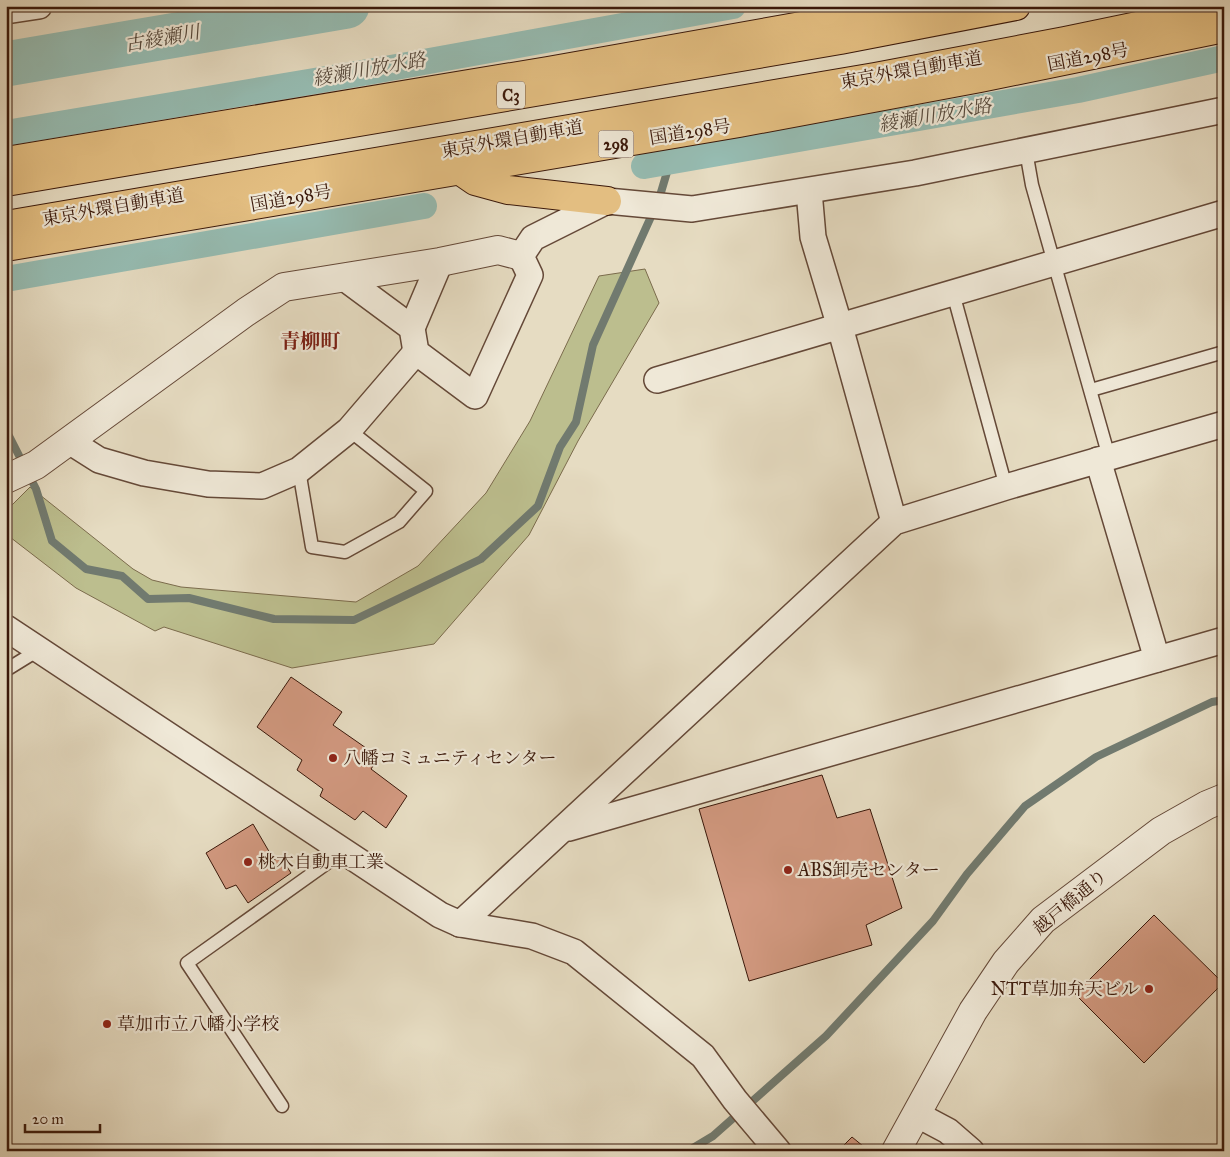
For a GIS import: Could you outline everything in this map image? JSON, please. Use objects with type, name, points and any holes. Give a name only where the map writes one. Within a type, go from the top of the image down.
[{"type":"highway","points":[[6,160],[557,69],[914,6]]},
{"type":"highway","name":"C3","points":[[6,182],[543,89],[840,40],[1016,6]]},
{"type":"highway","name":"東京外環自動車道","points":[[6,226],[865,79],[1065,41],[1224,8]]},
{"type":"highway","name":"国道298号","points":[[6,247],[759,120],[990,76],[1224,28]]},
{"type":"highway","points":[[459,170],[475,181],[508,190],[607,201]]},
{"type":"street","points":[[6,11],[40,6]]},
{"type":"street","points":[[521,256],[533,238],[607,201],[692,208],[809,191],[915,173],[1224,110]]},
{"type":"street","points":[[809,191],[814,237],[894,522]]},
{"type":"street","points":[[657,380],[1224,213]]},
{"type":"street","points":[[6,479],[36,465],[246,312],[284,287],[440,262],[498,250],[521,256]]},
{"type":"street","points":[[343,277],[475,396],[530,275],[521,256]]},
{"type":"street","points":[[69,441],[99,460],[144,473],[208,484],[262,486],[299,470],[349,430],[414,340],[440,262]]},
{"type":"street","points":[[460,924],[894,522],[1006,487],[1224,424]]},
{"type":"street","points":[[1104,459],[1156,659]]},
{"type":"street","points":[[6,628],[440,915],[460,924],[532,936],[574,952],[703,1056],[735,1100],[778,1151]]},
{"type":"street","points":[[564,829],[1224,640]]},
{"type":"street","name":"越戸橋通り","points":[[896,1151],[973,1011],[1006,962],[1043,920],[1161,831],[1207,805],[1224,798]]},
{"type":"street","points":[[916,1114],[948,1131],[971,1151]]},
{"type":"lane","points":[[1026,151],[1032,186],[1091,390],[1104,459]]},
{"type":"lane","points":[[953,293],[1006,487]]},
{"type":"lane","points":[[1091,390],[1224,352]]},
{"type":"lane","points":[[299,470],[312,547],[345,552],[399,522],[426,491],[349,430]]},
{"type":"lane","points":[[6,670],[40,649]]},
{"type":"lane","points":[[282,1106],[187,962],[344,851]]},
{"type":"green space","points":[[645,269],[659,303],[578,441],[529,535],[434,644],[292,668],[164,627],[155,631],[76,588],[6,534],[6,511],[30,487],[133,569],[152,580],[181,587],[356,602],[418,566],[486,493],[530,421],[599,276]]},
{"type":"building","points":[[291,677],[342,712],[333,725],[379,757],[371,769],[407,796],[386,828],[363,811],[355,820],[320,796],[323,789],[297,770],[302,760],[257,727]]},
{"type":"building","points":[[822,775],[837,818],[870,809],[902,908],[866,925],[872,945],[749,981],[699,809]]},
{"type":"building","points":[[253,824],[274,860],[280,856],[291,873],[248,903],[236,885],[226,889],[206,853]]},
{"type":"building","name":"NTT草加弁天ビル","points":[[1154,915],[1223,983],[1144,1063],[1075,994]]},
{"type":"building","points":[[852,1137],[869,1151],[838,1151]]},
{"type":"waterway","name":"古綾瀬川","points":[[6,64],[347,6]]},
{"type":"waterway","name":"綾瀬川放水路","points":[[6,133],[374,71],[733,6]]},
{"type":"waterway","name":"綾瀬川放水路","points":[[644,166],[1078,90],[1224,58]]},
{"type":"waterway","points":[[6,430],[36,489],[52,541],[86,569],[122,576],[148,599],[189,598],[274,619],[354,620],[481,559],[538,506],[560,447],[576,422],[593,345],[659,199],[670,162]]},
{"type":"waterway","name":"綾瀬川放水路","points":[[6,279],[424,206]]},
{"type":"waterway","points":[[688,1151],[713,1136],[826,1036],[933,921],[967,874],[1025,806],[1096,757],[1212,702],[1224,700]]},
{"type":"place","name":"八幡コミュニティセンター","points":[[333,758]]},
{"type":"place","name":"桃木自動車工業","points":[[248,862]]},
{"type":"place","name":"ABS卸売センター","points":[[788,870]]},
{"type":"place","name":"NTT草加弁天ビル","points":[[1149,989]]},
{"type":"place","name":"草加市立八幡小学校","points":[[107,1024]]},
{"type":"district","name":"青柳町","points":[[310,341]]}]
